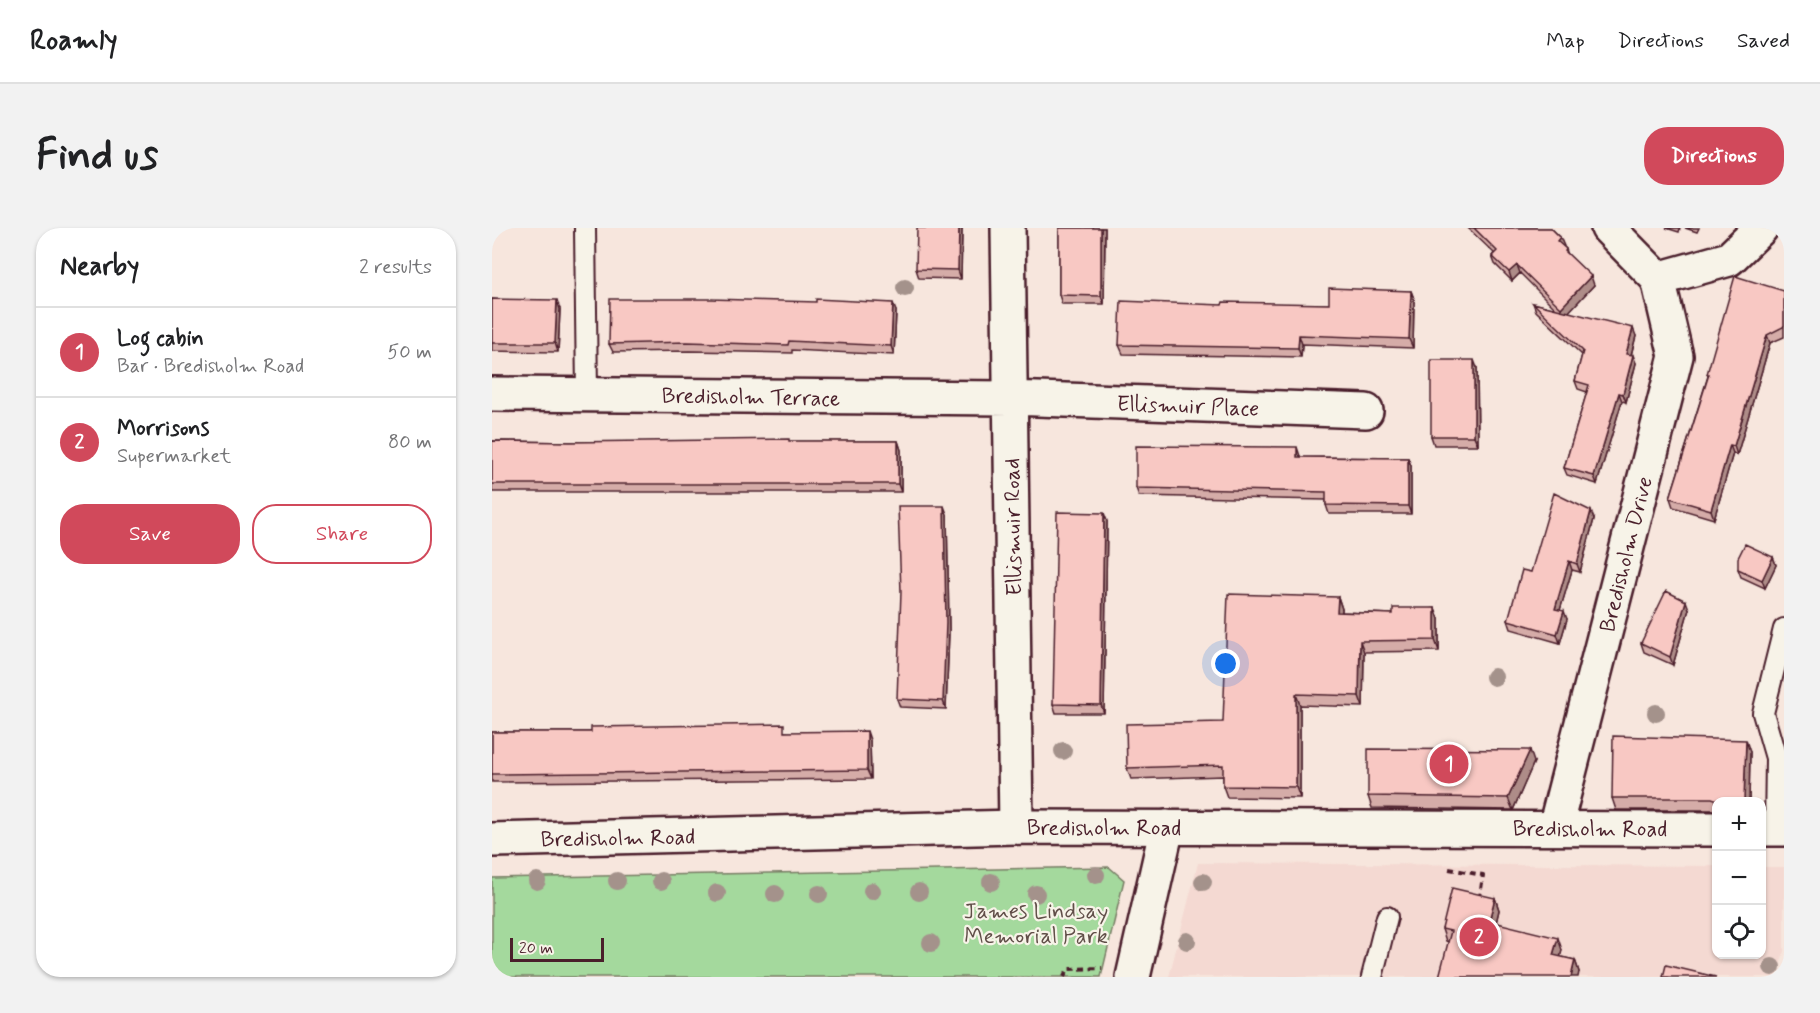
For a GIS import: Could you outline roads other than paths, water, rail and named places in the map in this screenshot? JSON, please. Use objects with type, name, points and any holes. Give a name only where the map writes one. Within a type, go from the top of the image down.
[{"type":"street","name":"Ellismuir Road","points":[[1008,228],[1016,827]]},
{"type":"street","points":[[1608,228],[1658,279],[1729,259],[1761,228]]},
{"type":"street","name":"Bredisholm Drive","points":[[1555,828],[1676,356],[1658,279]]},
{"type":"street","name":"Bredisholm Terrace","points":[[492,394],[1010,398]]},
{"type":"street","name":"Ellismuir Place","points":[[1010,398],[1366,411]]},
{"type":"street","name":"Bredisholm Road","points":[[492,840],[1016,827],[1712,829]]},
{"type":"street","points":[[1134,972],[1167,827]]},
{"type":"lane","points":[[585,228],[587,394]]},
{"type":"lane","points":[[1773,829],[1776,758],[1762,713],[1784,628]]},
{"type":"lane","points":[[1372,977],[1387,916]]},
{"type":"place","name":"Log cabin","points":[[1449,764]]},
{"type":"place","name":"Morrisons","points":[[1479,937]]},
{"type":"park label","name":"James Lindsay Memorial Park","points":[[1036,922]]}]
